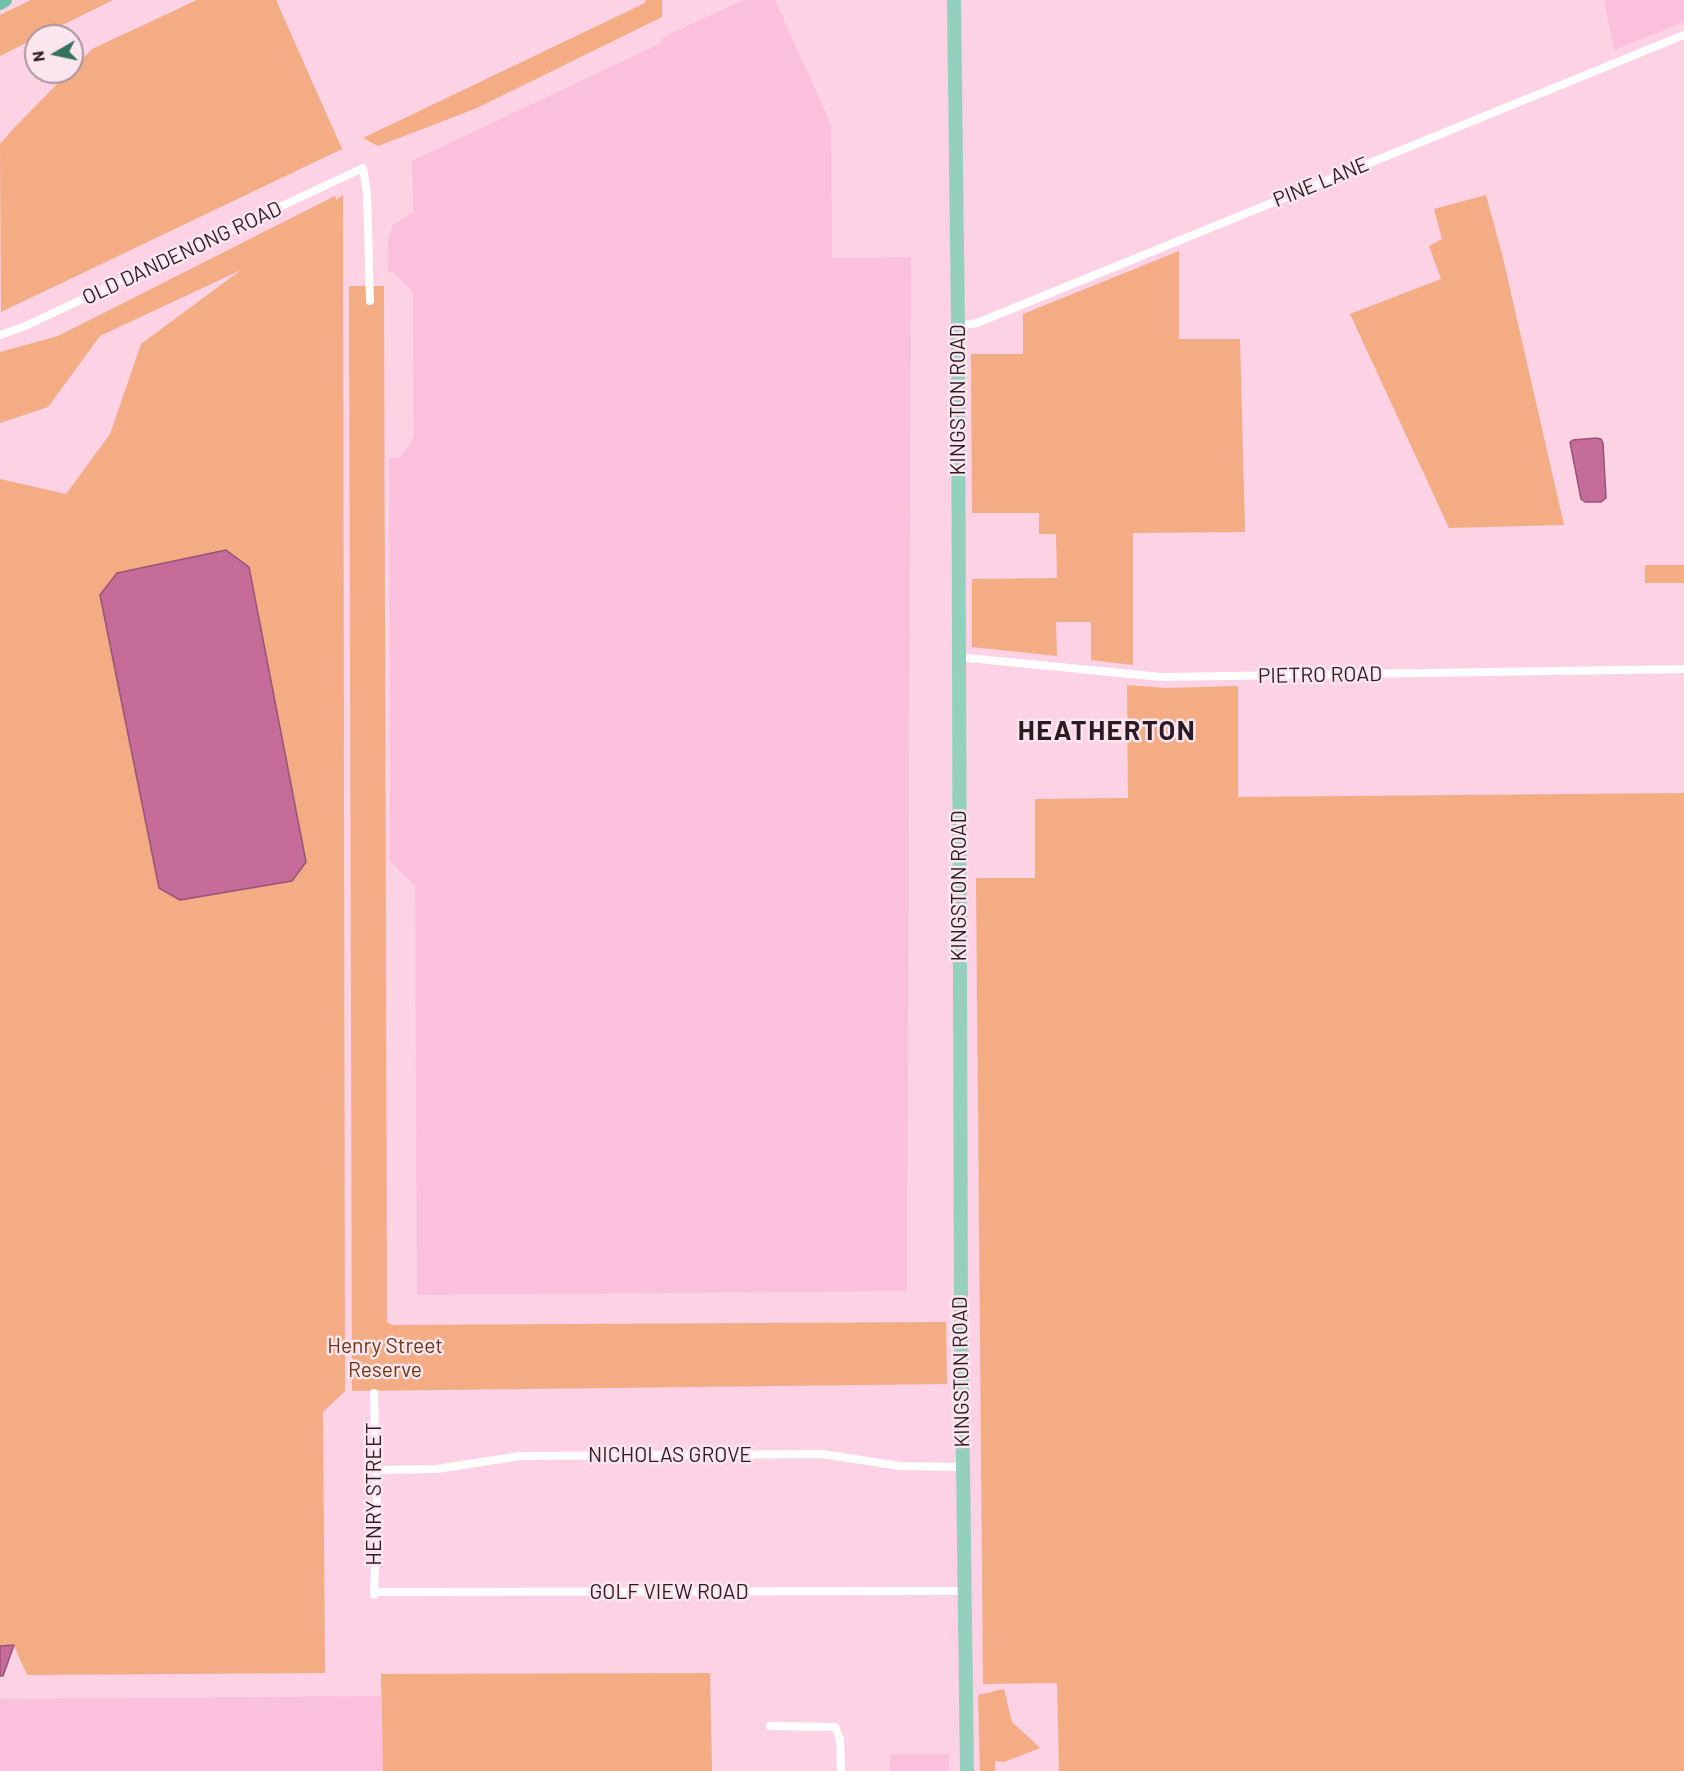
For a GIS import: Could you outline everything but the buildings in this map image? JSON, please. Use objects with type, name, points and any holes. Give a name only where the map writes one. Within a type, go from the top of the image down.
[{"type":"highway","points":[[0,3],[5,0]]},
{"type":"main road","name":"KINGSTON ROAD","points":[[954,0],[958,326],[962,1467],[967,1771]]},
{"type":"street","name":"PINE LANE","points":[[958,326],[977,322],[1684,35]]},
{"type":"street","name":"OLD DANDENONG ROAD","points":[[0,335],[23,327],[363,168],[367,190],[370,301]]},
{"type":"street","name":"PIETRO ROAD","points":[[958,657],[1161,677],[1684,669]]},
{"type":"street","name":"HENRY STREET","points":[[374,1393],[377,1470],[374,1594]]},
{"type":"street","name":"NICHOLAS GROVE","points":[[377,1470],[437,1469],[520,1456],[810,1454],[900,1466],[962,1467]]},
{"type":"street","name":"GOLF VIEW ROAD","points":[[374,1594],[964,1591]]},
{"type":"street","points":[[770,1726],[835,1727],[840,1739],[841,1771]]},
{"type":"shaded area","points":[[743,0],[775,0],[831,125],[832,258],[911,257],[907,1291],[417,1295],[415,886],[390,861],[389,458],[397,458],[403,454],[414,437],[413,292],[393,272],[388,271],[388,241],[393,225],[413,212],[412,161],[661,43],[662,38]]},
{"type":"shaded area","points":[[1604,0],[1684,0],[1684,22],[1614,50]]},
{"type":"shaded area","points":[[1601,439],[1603,443],[1606,498],[1601,502],[1585,502],[1581,499],[1570,442]]},
{"type":"shaded area","points":[[226,550],[249,567],[306,862],[292,881],[180,900],[159,888],[100,595],[117,573]]},
{"type":"shaded area","points":[[14,1645],[3,1676],[0,1676],[0,1646]]},
{"type":"shaded area","points":[[381,1696],[383,1771],[0,1771],[0,1699]]},
{"type":"shaded area","points":[[890,1754],[949,1754],[949,1771],[890,1771]]},
{"type":"green space","points":[[31,0],[113,0],[64,24],[24,24],[24,44],[0,56],[0,15]]},
{"type":"green space","points":[[197,0],[276,0],[342,149],[1,312],[0,144],[57,84],[84,84],[84,57],[92,49]]},
{"type":"green space","points":[[646,0],[662,0],[662,17],[477,108],[378,146],[363,138],[645,3]]},
{"type":"green space","points":[[343,195],[345,1391],[323,1412],[325,1673],[27,1675],[14,1646],[0,1646],[0,479],[66,494],[110,434],[141,344],[241,270],[100,336],[48,407],[0,423],[0,352],[58,336],[335,196],[336,200]]},
{"type":"green space","points":[[1486,195],[1503,258],[1564,525],[1449,528],[1350,314],[1441,279],[1429,246],[1442,239],[1434,209]]},
{"type":"green space","points":[[1179,251],[1179,339],[1240,339],[1245,532],[1133,533],[1133,665],[1091,660],[1091,622],[1056,622],[1057,656],[972,647],[972,579],[1057,578],[1056,534],[1039,534],[1039,513],[972,513],[971,354],[1023,354],[1023,314]]},
{"type":"green space","name":"Henry Street Reserve","points":[[349,286],[384,286],[387,1322],[392,1325],[946,1322],[947,1384],[352,1391]]},
{"type":"green space","points":[[1645,565],[1684,565],[1684,583],[1645,583]]},
{"type":"green space","points":[[1127,685],[1165,688],[1238,686],[1238,797],[1684,793],[1684,1771],[1059,1771],[1057,1683],[983,1684],[976,878],[1035,878],[1035,799],[1128,798]]},
{"type":"green space","points":[[710,1673],[712,1771],[383,1771],[381,1674]]},
{"type":"green space","points":[[1004,1689],[1012,1722],[1040,1748],[1004,1762],[995,1761],[995,1771],[980,1771],[978,1695]]},
{"type":"district","name":"HEATHERTON","points":[[1107,731]]}]
